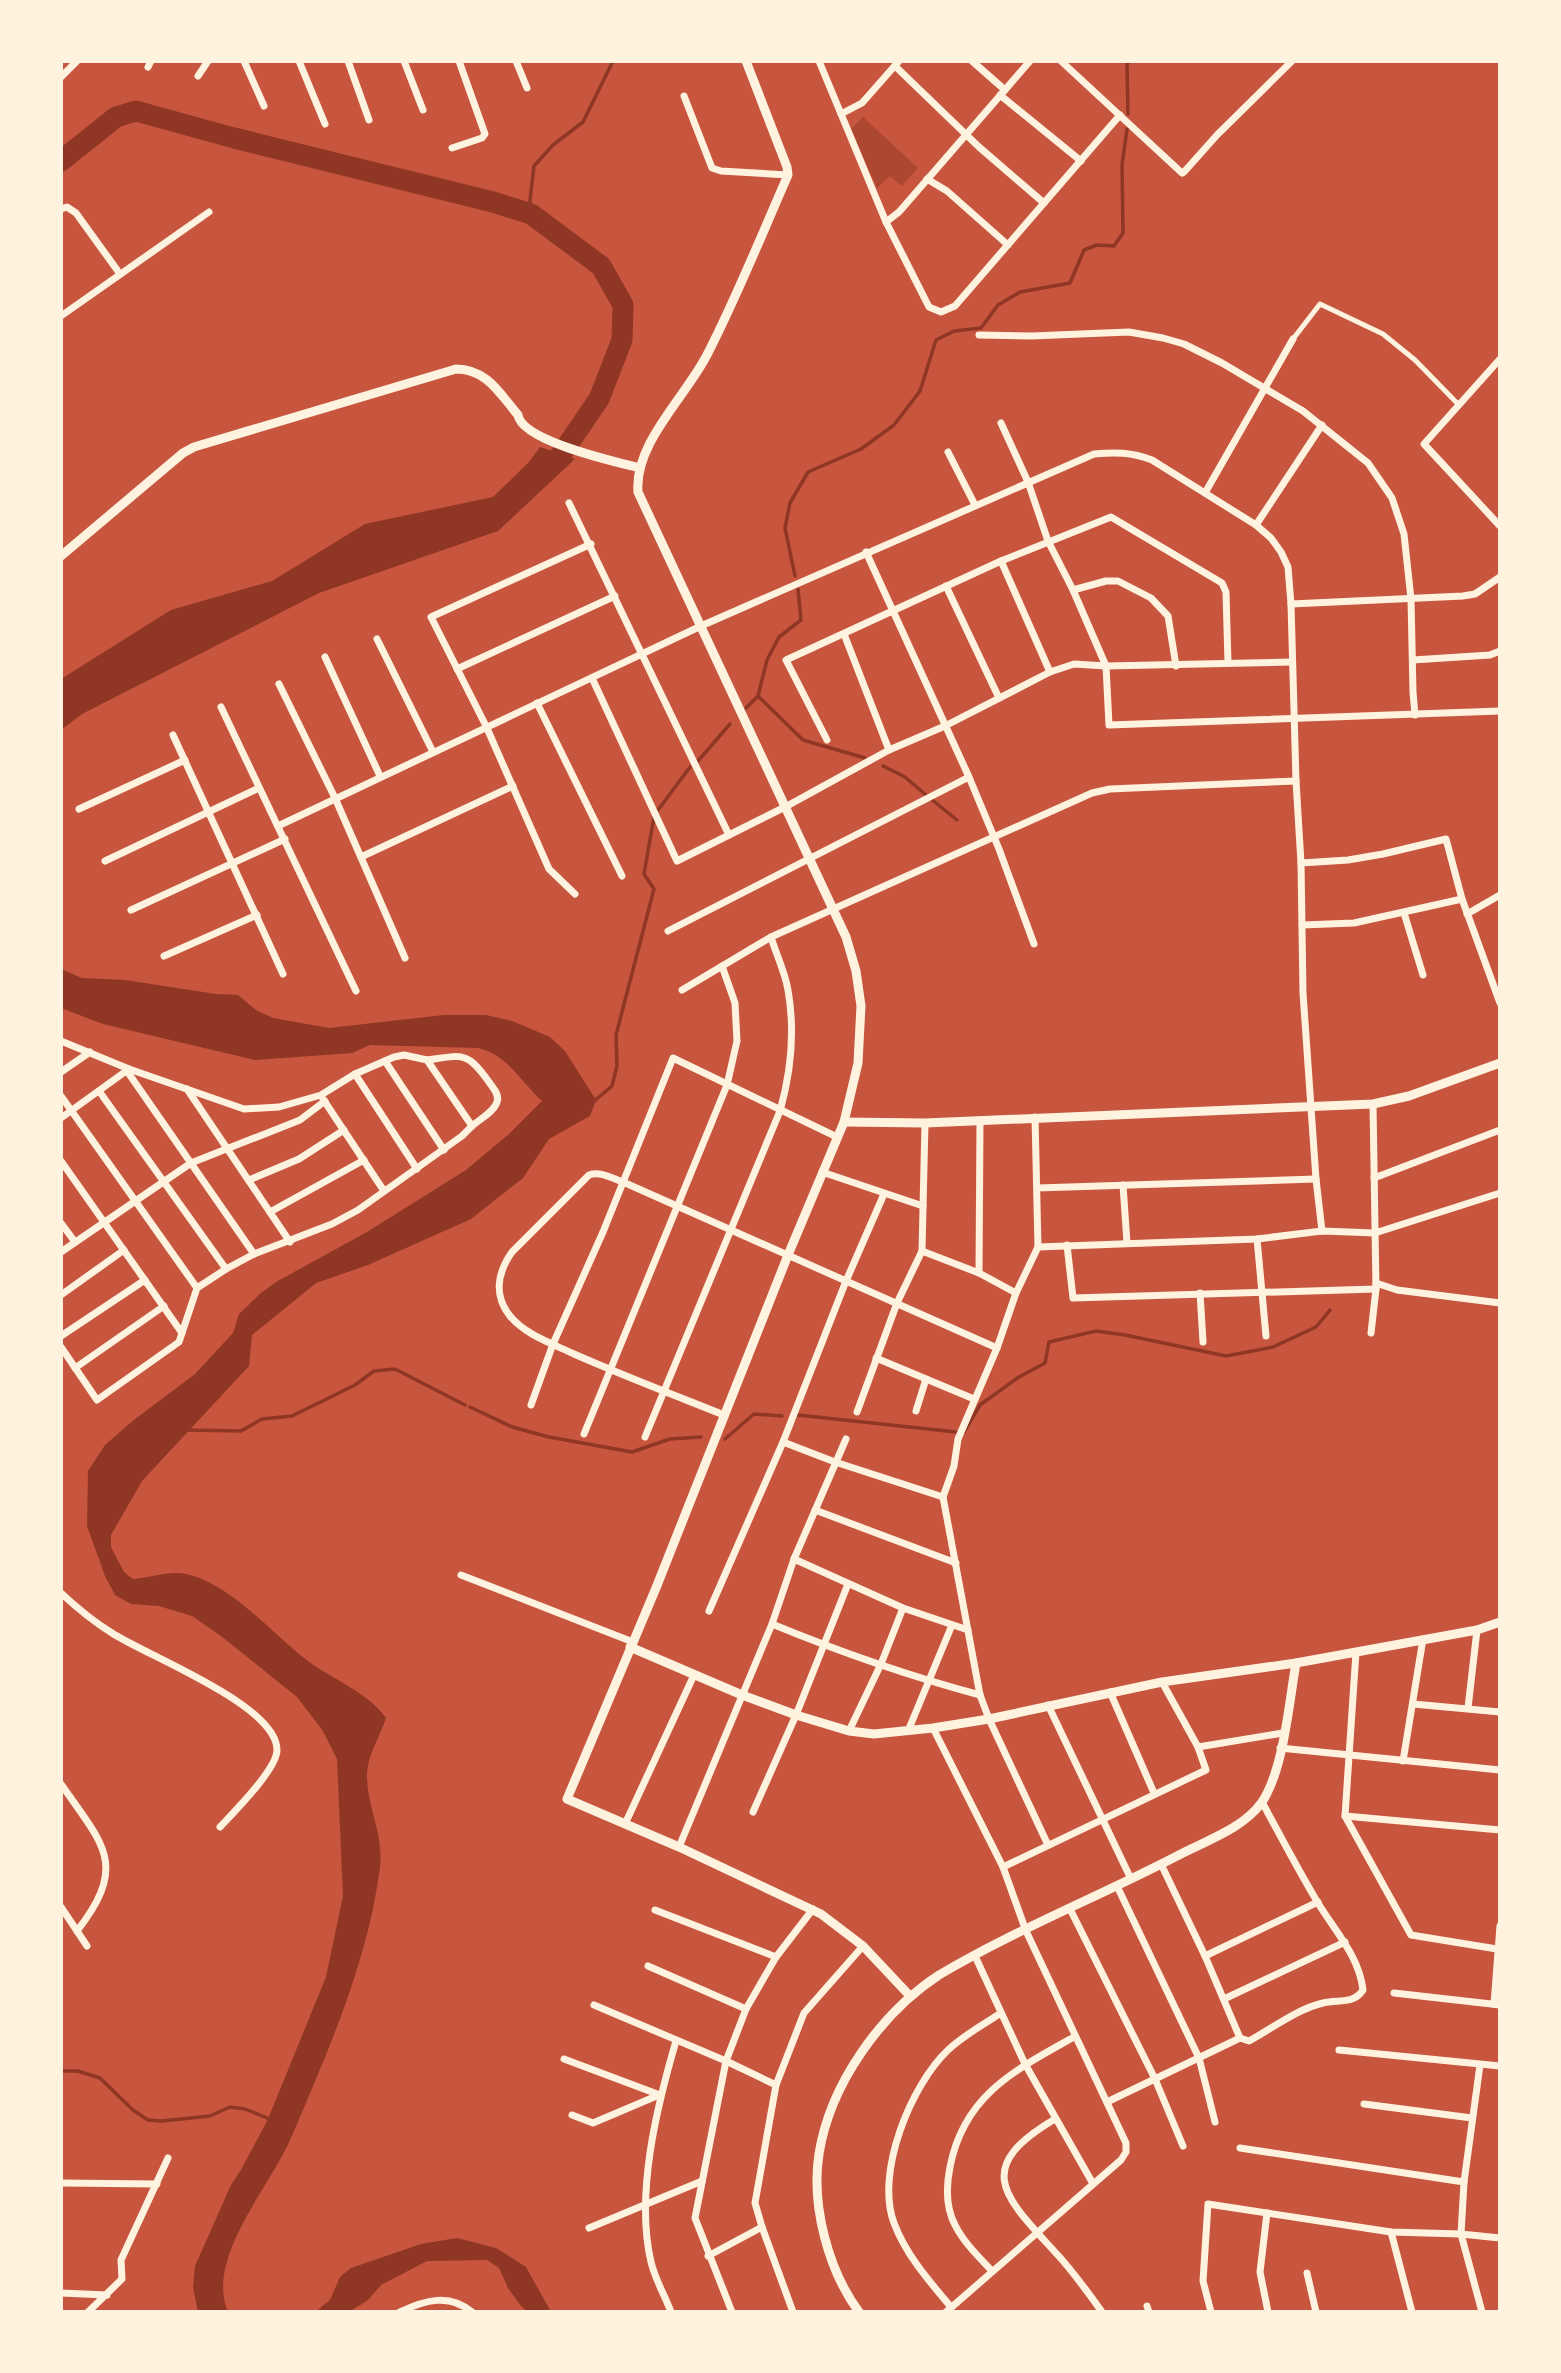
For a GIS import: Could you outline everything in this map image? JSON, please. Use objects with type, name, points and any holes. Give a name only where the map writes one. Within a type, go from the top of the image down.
[{"type":"street","points":[[62,75],[77,61]]},
{"type":"street","points":[[198,76],[208,61]]},
{"type":"street","points":[[244,61],[264,106]]},
{"type":"street","points":[[299,61],[325,124]]},
{"type":"street","points":[[348,61],[369,120]]},
{"type":"street","points":[[404,61],[423,110]]},
{"type":"street","points":[[452,148],[482,138],[485,134],[459,61]]},
{"type":"street","points":[[516,61],[527,88]]},
{"type":"street","points":[[746,61],[788,175],[708,354],[653,438],[640,468],[637,484],[639,500],[846,937],[856,971],[861,1006],[858,1063],[844,1122],[567,1799],[813,1909],[863,1946],[910,1996]]},
{"type":"street","points":[[819,61],[886,222],[929,306],[941,312],[955,306],[1120,115]]},
{"type":"street","points":[[972,61],[1003,92],[1081,160]]},
{"type":"street","points":[[886,222],[899,212],[1030,61]]},
{"type":"street","points":[[1061,61],[1183,173],[1217,135],[1292,61]]},
{"type":"street","points":[[841,114],[862,103],[897,64],[967,134],[1044,203]]},
{"type":"street","points":[[684,96],[712,168],[721,171],[788,175]]},
{"type":"street","points":[[927,179],[947,191],[1008,245]]},
{"type":"street","points":[[61,209],[67,208],[76,212],[120,274]]},
{"type":"street","points":[[61,316],[209,212]]},
{"type":"street","points":[[1205,494],[1293,339],[1320,304],[1361,322],[1401,347],[1458,404]]},
{"type":"street","points":[[979,335],[1032,337],[1106,332],[1145,334],[1174,341],[1203,353],[1264,388],[1322,425],[1368,463],[1392,498],[1404,534],[1411,599],[1415,715]]},
{"type":"street","points":[[1500,359],[1424,444],[1500,526]]},
{"type":"street","points":[[61,556],[183,453],[194,447],[456,369],[468,369],[482,374],[542,438],[588,455],[640,468]]},
{"type":"street","points":[[1001,424],[1027,482],[1048,541],[1106,666],[1109,725],[1500,711]]},
{"type":"street","points":[[1256,525],[1322,425]]},
{"type":"street","points":[[948,452],[975,505]]},
{"type":"street","points":[[278,826],[701,626],[1027,482],[1094,454],[1116,452],[1135,454],[1152,460],[1256,525],[1271,538],[1288,567],[1301,863],[1303,993],[1322,1231]]},
{"type":"street","points":[[569,503],[644,653],[729,835]]},
{"type":"street","points":[[827,740],[786,660],[1001,561],[1113,517],[1218,580],[1226,592],[1228,663]]},
{"type":"street","points":[[575,894],[549,869],[486,726],[431,617],[591,544]]},
{"type":"street","points":[[866,552],[994,835],[1034,944]]},
{"type":"street","points":[[1001,561],[1050,672]]},
{"type":"street","points":[[1291,604],[1475,594],[1500,577]]},
{"type":"street","points":[[1073,590],[1106,581],[1118,582],[1151,598],[1168,616],[1176,666]]},
{"type":"street","points":[[946,586],[999,698]]},
{"type":"street","points":[[457,669],[615,596]]},
{"type":"street","points":[[844,634],[889,750]]},
{"type":"street","points":[[377,639],[433,752]]},
{"type":"street","points":[[1413,660],[1490,655],[1500,651]]},
{"type":"street","points":[[324,657],[380,776]]},
{"type":"street","points":[[592,678],[677,861],[889,750],[945,726],[1050,672],[1074,664],[1176,666],[1292,662]]},
{"type":"street","points":[[279,684],[335,798],[405,958]]},
{"type":"street","points":[[537,703],[622,876]]},
{"type":"street","points":[[221,707],[356,991]]},
{"type":"street","points":[[173,735],[283,974]]},
{"type":"street","points":[[79,808],[185,760]]},
{"type":"street","points":[[668,932],[969,778]]},
{"type":"street","points":[[682,990],[771,937],[1092,793],[1110,789],[1296,782]]},
{"type":"street","points":[[361,857],[513,786]]},
{"type":"street","points":[[106,861],[259,789]]},
{"type":"street","points":[[1301,863],[1348,860],[1383,854],[1446,838],[1462,899],[1500,1003]]},
{"type":"street","points":[[131,910],[285,839]]},
{"type":"street","points":[[1467,914],[1500,895]]},
{"type":"street","points":[[1302,925],[1354,923],[1462,899]]},
{"type":"street","points":[[1404,913],[1423,975]]},
{"type":"street","points":[[164,956],[257,915]]},
{"type":"street","points":[[645,1437],[662,1390],[780,1111],[786,1089],[792,1043],[788,989],[771,937]]},
{"type":"street","points":[[584,1434],[727,1085],[737,1041],[735,1003],[722,966]]},
{"type":"street","points":[[61,1041],[128,1070],[244,1109],[279,1107],[323,1098]]},
{"type":"street","points":[[61,1072],[90,1052]]},
{"type":"street","points":[[61,1252],[191,1163],[300,1120],[323,1098],[355,1074],[385,1061],[404,1055],[427,1060],[458,1056],[468,1059],[474,1061],[498,1095],[498,1101],[491,1110],[462,1136],[358,1210],[332,1224],[254,1254],[197,1288],[179,1342],[97,1399],[61,1347]]},
{"type":"street","points":[[531,1405],[553,1345],[673,1058],[837,1137]]},
{"type":"street","points":[[427,1060],[472,1126]]},
{"type":"street","points":[[385,1061],[444,1150]]},
{"type":"street","points":[[844,1122],[925,1123],[1373,1104],[1409,1096],[1500,1063]]},
{"type":"street","points":[[61,1118],[128,1070]]},
{"type":"street","points":[[128,1070],[254,1254]]},
{"type":"street","points":[[355,1074],[417,1168]]},
{"type":"street","points":[[187,1089],[290,1241]]},
{"type":"street","points":[[99,1091],[226,1269]]},
{"type":"street","points":[[61,1096],[197,1288]]},
{"type":"street","points":[[323,1098],[384,1191]]},
{"type":"street","points":[[1371,1333],[1376,1286],[1373,1104]]},
{"type":"street","points":[[1035,1117],[1038,1247],[1016,1293],[997,1348],[958,1439],[954,1466],[943,1497],[980,1695],[1048,1845]]},
{"type":"street","points":[[979,1273],[980,1120]]},
{"type":"street","points":[[857,1412],[897,1304],[922,1251],[925,1123]]},
{"type":"street","points":[[249,1180],[299,1159],[344,1130]]},
{"type":"street","points":[[1374,1178],[1500,1130]]},
{"type":"street","points":[[270,1212],[364,1160]]},
{"type":"street","points":[[61,1161],[182,1333]]},
{"type":"street","points":[[822,1172],[923,1206]]},
{"type":"street","points":[[724,1415],[553,1345],[517,1324],[508,1314],[499,1293],[499,1275],[512,1252],[584,1179],[594,1173],[623,1182],[997,1348]]},
{"type":"street","points":[[1037,1188],[1316,1179]]},
{"type":"street","points":[[1123,1185],[1127,1243]]},
{"type":"street","points":[[709,1611],[783,1442],[846,1281],[884,1194]]},
{"type":"street","points":[[1038,1247],[1256,1239],[1322,1231],[1375,1233],[1500,1194]]},
{"type":"street","points":[[61,1223],[75,1242]]},
{"type":"street","points":[[1256,1239],[1266,1336]]},
{"type":"street","points":[[1067,1245],[1073,1298],[1376,1286],[1500,1303]]},
{"type":"street","points":[[61,1295],[124,1251]]},
{"type":"street","points":[[922,1251],[979,1273],[1016,1293]]},
{"type":"street","points":[[61,1336],[145,1280]]},
{"type":"street","points":[[1200,1293],[1202,1342]]},
{"type":"street","points":[[75,1368],[164,1306]]},
{"type":"street","points":[[876,1358],[974,1399]]},
{"type":"street","points":[[916,1411],[926,1379]]},
{"type":"street","points":[[679,1847],[772,1624],[794,1559],[846,1439]]},
{"type":"street","points":[[783,1442],[943,1497]]},
{"type":"street","points":[[815,1510],[956,1563]]},
{"type":"street","points":[[794,1559],[903,1608],[968,1630]]},
{"type":"street","points":[[461,1575],[632,1644],[742,1695],[849,1731],[874,1734],[989,1719],[1162,1682],[1296,1663],[1478,1630],[1500,1622]]},
{"type":"street","points":[[753,1812],[796,1715],[848,1584]]},
{"type":"street","points":[[61,1593],[112,1633],[226,1694],[261,1719],[274,1736],[277,1751],[274,1760],[263,1778],[220,1827]]},
{"type":"street","points":[[849,1731],[881,1664],[903,1608]]},
{"type":"street","points":[[772,1624],[823,1646],[928,1681],[980,1695]]},
{"type":"street","points":[[908,1731],[952,1625]]},
{"type":"street","points":[[1468,1708],[1478,1630]]},
{"type":"street","points":[[1403,1761],[1423,1639]]},
{"type":"street","points":[[1356,1652],[1345,1816],[1411,1935],[1497,1949]]},
{"type":"street","points":[[859,2312],[839,2276],[825,2233],[817,2181],[819,2152],[834,2107],[850,2072],[873,2038],[910,1996],[939,1975],[1242,1821],[1262,1802],[1272,1783],[1296,1663]]},
{"type":"street","points":[[625,1824],[694,1675]]},
{"type":"street","points":[[1003,1867],[1206,1770],[1198,1747],[1162,1682]]},
{"type":"street","points":[[1111,1692],[1154,1793]]},
{"type":"street","points":[[1413,1704],[1500,1712]]},
{"type":"street","points":[[1048,1705],[1131,1879]]},
{"type":"street","points":[[933,1728],[1003,1867],[1026,1931],[1126,2143],[1126,2152],[1121,2160],[1092,2182],[948,2310],[922,2273],[893,2220],[888,2192],[892,2164],[899,2131],[908,2109],[932,2067],[949,2049],[1001,2013]]},
{"type":"street","points":[[1198,1747],[1283,1733]]},
{"type":"street","points":[[1280,1748],[1500,1770]]},
{"type":"street","points":[[61,1784],[105,1853],[107,1867],[102,1894],[77,1931]]},
{"type":"street","points":[[1107,2102],[1240,2038],[1249,2041],[1313,2006],[1326,2002],[1342,2002],[1360,1995],[1363,1990],[1360,1972],[1345,1942],[1318,1902],[1262,1802]]},
{"type":"street","points":[[1345,1816],[1500,1830]]},
{"type":"street","points":[[1161,1864],[1240,2038]]},
{"type":"street","points":[[1117,1886],[1199,2058],[1215,2122]]},
{"type":"street","points":[[1205,1956],[1318,1902]]},
{"type":"street","points":[[61,1907],[87,1945]]},
{"type":"street","points":[[732,2312],[695,2218],[726,2061],[746,2009],[776,1957],[813,1909]]},
{"type":"street","points":[[1070,1909],[1155,2080],[1184,2147]]},
{"type":"street","points":[[654,1910],[776,1957]]},
{"type":"street","points":[[1394,1993],[1497,2005],[1497,1949],[1500,1926]]},
{"type":"street","points":[[1224,1999],[1345,1942]]},
{"type":"street","points":[[793,2312],[755,2203],[776,2085],[804,2013],[863,1946]]},
{"type":"street","points":[[975,1956],[1025,2064],[1092,2182]]},
{"type":"street","points":[[648,1966],[746,2009]]},
{"type":"street","points":[[594,2006],[726,2061],[776,2085]]},
{"type":"street","points":[[992,2271],[954,2224],[948,2207],[953,2150],[972,2111],[985,2095],[1025,2064],[1074,2037]]},
{"type":"street","points":[[671,2312],[651,2263],[644,2205],[660,2095],[676,2041]]},
{"type":"street","points":[[1339,2050],[1500,2066]]},
{"type":"street","points":[[564,2059],[660,2095]]},
{"type":"street","points":[[1479,2065],[1464,2182],[1461,2234],[1482,2312]]},
{"type":"street","points":[[572,2115],[593,2123],[660,2095]]},
{"type":"street","points":[[1363,2104],[1472,2118]]},
{"type":"street","points":[[1055,2119],[1031,2133],[1010,2156],[1004,2173],[1005,2188],[1010,2202],[1072,2270],[1102,2312]]},
{"type":"street","points":[[1240,2148],[1464,2182]]},
{"type":"street","points":[[88,2312],[122,2279],[121,2260],[168,2158]]},
{"type":"street","points":[[589,2228],[702,2181]]},
{"type":"street","points":[[61,2183],[157,2184]]},
{"type":"street","points":[[1211,2312],[1203,2281],[1208,2204],[1391,2232],[1500,2238]]},
{"type":"street","points":[[1267,2213],[1260,2272],[1268,2312]]},
{"type":"street","points":[[708,2256],[762,2227]]},
{"type":"street","points":[[1391,2232],[1412,2312]]},
{"type":"street","points":[[1307,2273],[1316,2312]]},
{"type":"street","points":[[61,2293],[107,2295]]},
{"type":"street","points":[[400,2312],[417,2304],[440,2299],[461,2303],[472,2312]]},
{"type":"shaded area","points":[[863,117],[918,168],[902,186],[890,176],[877,188],[851,129]]},
{"type":"shaded area","points":[[540,447],[575,459],[498,531],[319,593],[82,714],[61,730],[61,679],[171,610],[272,581],[365,524],[493,497],[529,462]]},
{"type":"shaded area","points":[[61,969],[82,978],[125,980],[238,995],[256,1010],[273,1018],[329,1028],[444,1015],[486,1015],[512,1021],[550,1037],[565,1051],[596,1100],[590,1116],[549,1139],[523,1178],[471,1219],[368,1265],[316,1283],[252,1335],[249,1366],[142,1481],[111,1535],[111,1547],[124,1572],[133,1579],[180,1573],[218,1587],[248,1609],[304,1658],[369,1700],[386,1718],[372,1752],[367,1773],[381,1855],[366,1937],[345,2006],[291,2138],[232,2246],[225,2269],[223,2291],[228,2312],[198,2312],[193,2287],[195,2266],[231,2185],[268,2119],[326,1977],[343,1896],[337,1759],[323,1731],[297,1697],[221,1636],[192,1616],[159,1606],[131,1604],[115,1595],[105,1576],[87,1526],[88,1471],[105,1445],[195,1374],[233,1333],[239,1314],[261,1293],[367,1232],[466,1170],[509,1134],[542,1101],[505,1062],[478,1048],[370,1045],[352,1053],[255,1060],[103,1024],[61,1008]]},
{"type":"shaded area","points":[[457,2238],[496,2248],[526,2267],[551,2312],[528,2312],[508,2288],[499,2268],[487,2260],[427,2261],[381,2285],[368,2300],[349,2312],[315,2312],[330,2300],[340,2277],[351,2268],[421,2244]]},
{"type":"waterway","points":[[531,214],[534,166],[553,145],[583,122],[613,61]]},
{"type":"waterway","points":[[1128,114],[1129,61]]},
{"type":"waterway","points":[[61,161],[116,117],[136,111],[531,214],[601,266],[623,305],[622,340],[599,399],[560,456],[541,475]]},
{"type":"waterway","points":[[795,576],[785,528],[790,503],[808,472],[861,449],[894,425],[920,391],[936,340],[954,331],[981,328],[998,305],[1020,292],[1070,283],[1084,250],[1097,245],[1114,246],[1123,233],[1122,165],[1127,129]]},
{"type":"waterway","points":[[746,708],[758,696],[767,660],[779,637],[801,620],[798,589]]},
{"type":"waterway","points":[[758,696],[803,740],[865,758]]},
{"type":"waterway","points":[[698,761],[730,724]]},
{"type":"waterway","points":[[883,766],[905,777],[926,795]]},
{"type":"waterway","points":[[658,810],[690,767]]},
{"type":"waterway","points":[[931,799],[957,820]]},
{"type":"waterway","points":[[593,1102],[612,1086],[617,1066],[616,1035],[654,889],[644,874],[654,817]]},
{"type":"waterway","points":[[964,1432],[980,1405],[1019,1377],[1045,1363],[1049,1342],[1096,1331],[1226,1356],[1273,1347],[1316,1327],[1330,1310]]},
{"type":"waterway","points":[[187,1430],[241,1431],[262,1419],[292,1416],[355,1385],[374,1371],[395,1369],[465,1405]]},
{"type":"waterway","points":[[470,1407],[512,1427],[549,1437],[632,1452],[670,1439],[701,1437]]},
{"type":"waterway","points":[[725,1439],[754,1414],[782,1416]]},
{"type":"waterway","points":[[798,1415],[956,1432]]},
{"type":"waterway","points":[[61,2071],[78,2071],[100,2078],[133,2110],[148,2120],[210,2116],[230,2107],[245,2109],[272,2120]]}]
